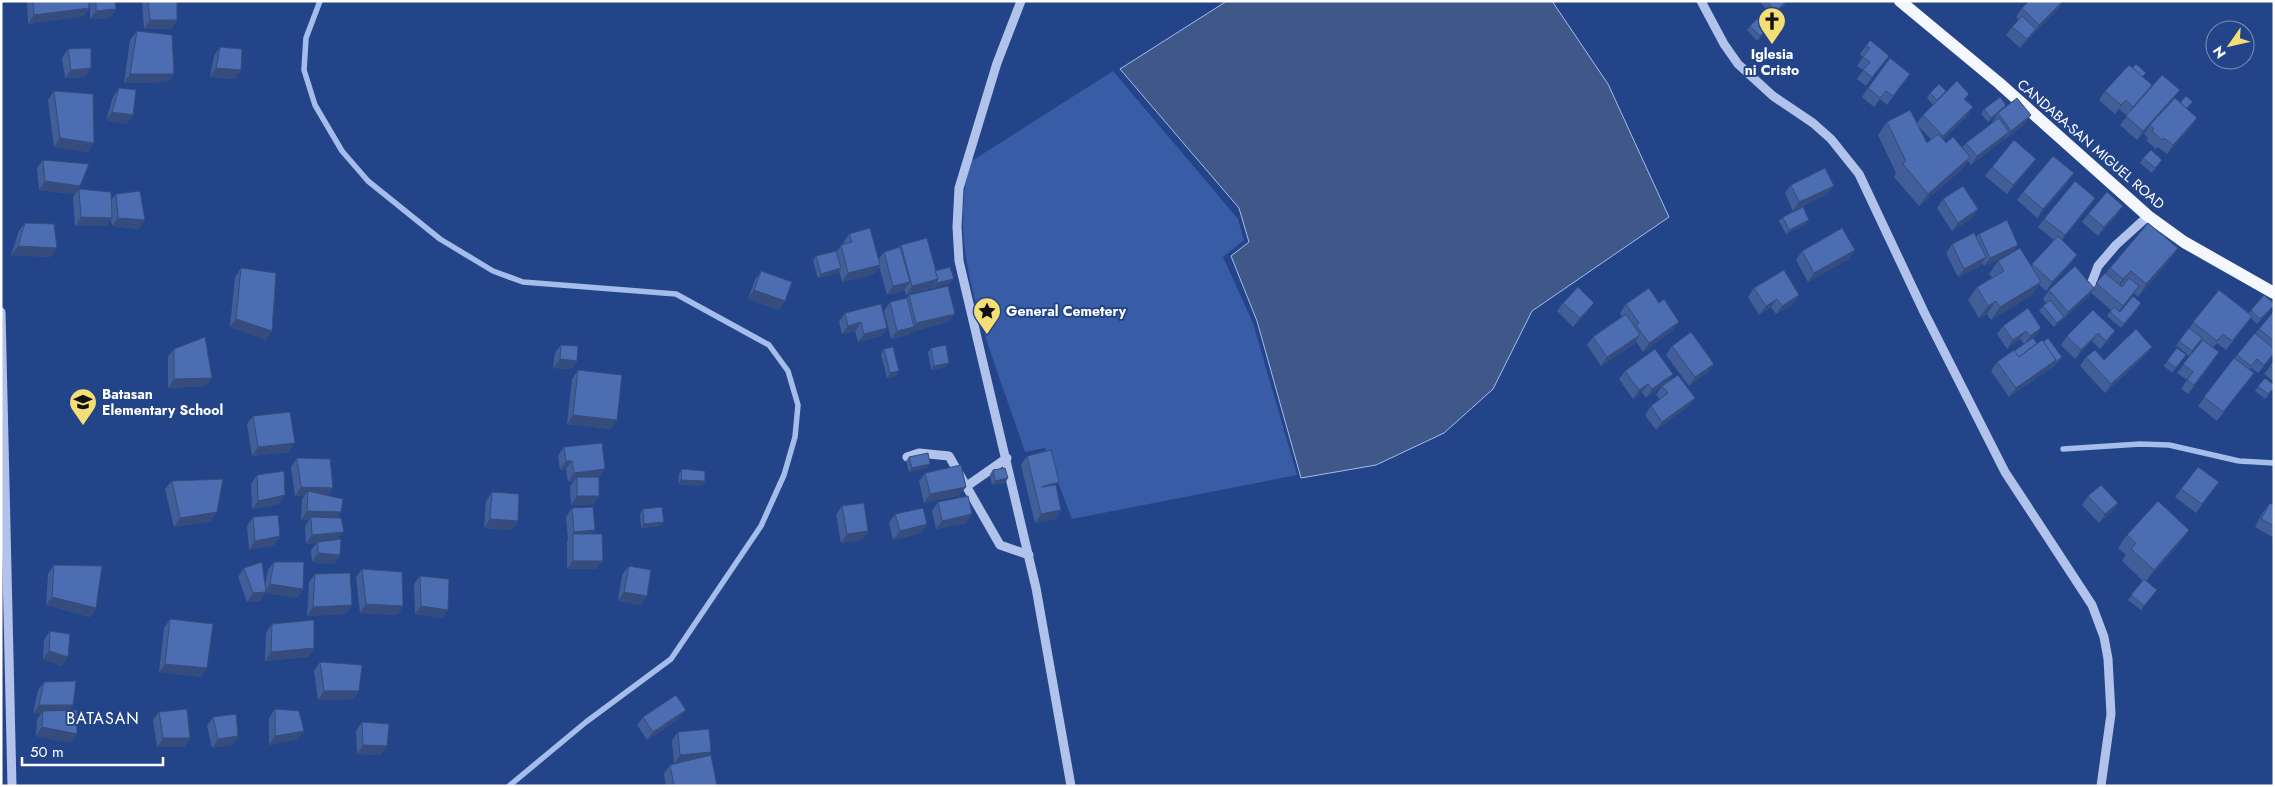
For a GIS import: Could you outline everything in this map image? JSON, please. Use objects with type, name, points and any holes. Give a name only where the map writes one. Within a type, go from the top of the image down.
[{"type":"main road","name":"CANDABA-SAN MIGUEL ROAD","points":[[1900,1],[1999,83],[2148,216],[2184,242],[2274,293]]},
{"type":"street","points":[[1021,1],[996,63],[971,142],[959,188],[957,227],[959,261],[1029,555],[1071,786]]},
{"type":"street","points":[[1701,1],[1724,44],[1738,64],[1761,87],[1812,123],[1831,139],[1859,174],[1924,312],[2005,472],[2092,605],[2107,651],[2111,714],[2101,786]]},
{"type":"street","points":[[2090,287],[2098,266],[2116,245],[2148,216]]},
{"type":"street","points":[[1,312],[12,786]]},
{"type":"street","points":[[907,457],[919,453],[949,456],[968,486],[1000,545],[1029,555]]},
{"type":"street","points":[[968,486],[1007,458]]},
{"type":"shaded area","points":[[1227,1],[1552,1],[1608,84],[1669,217],[1532,311],[1493,389],[1444,433],[1376,465],[1301,478],[1257,321],[1231,256],[1249,242],[1239,208],[1120,69]]},
{"type":"shaded area","points":[[1113,71],[1238,219],[1244,240],[1223,257],[1253,323],[1297,475],[1072,519],[1045,448],[1025,452],[983,328],[965,251],[963,218],[967,164]]},
{"type":"building","points":[[33,1],[89,1],[89,8],[34,15]]},
{"type":"building","points":[[96,1],[115,1],[116,9],[96,11]]},
{"type":"building","points":[[148,1],[177,1],[177,20],[150,20]]},
{"type":"building","points":[[1766,1],[1787,1],[1776,11]]},
{"type":"building","points":[[2029,1],[2063,1],[2039,25],[2022,8]]},
{"type":"building","points":[[1768,8],[1778,18],[1760,36],[1750,26]]},
{"type":"building","points":[[2022,16],[2036,29],[2027,39],[2012,27]]},
{"type":"building","points":[[137,31],[172,35],[174,74],[130,74]]},
{"type":"building","points":[[1870,40],[1889,56],[1872,77],[1863,70],[1870,62],[1863,57],[1870,48],[1866,46]]},
{"type":"building","points":[[220,47],[242,49],[241,70],[216,68]]},
{"type":"building","points":[[91,48],[91,68],[71,70],[68,49]]},
{"type":"building","points":[[1890,58],[1910,74],[1893,96],[1886,91],[1880,98],[1868,88]]},
{"type":"building","points":[[2136,64],[2146,73],[2142,77],[2132,68]]},
{"type":"building","points":[[2129,65],[2152,85],[2133,107],[2126,100],[2121,105],[2105,91]]},
{"type":"building","points":[[2162,75],[2180,90],[2143,131],[2126,116]]},
{"type":"building","points":[[1957,81],[1969,94],[1964,99],[1973,107],[1943,136],[1923,115]]},
{"type":"building","points":[[1939,84],[1946,91],[1937,100],[1930,93]]},
{"type":"building","points":[[119,88],[136,90],[133,115],[112,112]]},
{"type":"building","points":[[54,91],[93,94],[94,143],[60,138]]},
{"type":"building","points":[[2186,96],[2193,102],[2186,108],[2180,103]]},
{"type":"building","points":[[2000,97],[2006,105],[1991,118],[1984,109]]},
{"type":"building","points":[[2017,98],[2031,115],[2011,131],[1998,113]]},
{"type":"building","points":[[2175,98],[2197,118],[2173,145],[2164,138],[2162,140],[2152,131],[2154,129],[2150,125]]},
{"type":"building","points":[[1910,110],[1927,143],[1938,134],[1946,143],[1953,137],[1970,157],[1928,194],[1903,164],[1906,161],[1887,122]]},
{"type":"building","points":[[1999,118],[2009,132],[1977,156],[1966,143]]},
{"type":"building","points":[[2014,140],[2036,159],[2013,185],[1992,167]]},
{"type":"building","points":[[2151,150],[2162,160],[2155,168],[2143,158]]},
{"type":"building","points":[[2053,156],[2074,173],[2043,209],[2023,192]]},
{"type":"building","points":[[43,160],[89,164],[80,186],[45,181]]},
{"type":"building","points":[[1825,168],[1834,186],[1799,202],[1791,185]]},
{"type":"building","points":[[2075,181],[2095,198],[2065,235],[2044,219]]},
{"type":"building","points":[[1963,186],[1978,209],[1958,223],[1943,199]]},
{"type":"building","points":[[79,189],[111,192],[112,218],[81,217]]},
{"type":"building","points":[[140,191],[145,220],[118,218],[116,194]]},
{"type":"building","points":[[2107,192],[2123,206],[2104,227],[2088,214]]},
{"type":"building","points":[[1803,207],[1809,220],[1789,230],[1783,217]]},
{"type":"building","points":[[2007,220],[2018,245],[1990,258],[1979,234]]},
{"type":"building","points":[[25,223],[54,224],[57,248],[18,246]]},
{"type":"building","points":[[2148,223],[2178,248],[2146,284],[2131,271],[2123,279],[2110,268]]},
{"type":"building","points":[[870,228],[880,265],[848,273],[841,245],[852,242],[849,234]]},
{"type":"building","points":[[1842,228],[1855,250],[1814,273],[1802,251]]},
{"type":"building","points":[[1974,233],[1986,257],[1964,269],[1952,244]]},
{"type":"building","points":[[2058,236],[2077,255],[2052,282],[2032,264]]},
{"type":"building","points":[[927,238],[938,279],[912,286],[901,245]]},
{"type":"building","points":[[900,247],[910,282],[893,286],[884,252]]},
{"type":"building","points":[[2020,248],[2041,282],[2000,307],[1996,301],[1988,306],[1977,287],[2004,271],[1998,261]]},
{"type":"building","points":[[836,251],[841,268],[821,274],[816,256]]},
{"type":"building","points":[[2075,266],[2094,288],[2068,312],[2049,290]]},
{"type":"building","points":[[950,267],[954,279],[936,283],[938,279],[935,271]]},
{"type":"building","points":[[241,268],[276,273],[272,331],[236,319]]},
{"type":"building","points":[[1784,270],[1799,295],[1782,306],[1777,299],[1766,306],[1754,288]]},
{"type":"building","points":[[761,271],[792,282],[785,301],[754,290]]},
{"type":"building","points":[[2105,273],[2122,287],[2129,278],[2139,286],[2123,306],[2096,283]]},
{"type":"building","points":[[948,286],[955,314],[916,323],[909,295]]},
{"type":"building","points":[[1578,287],[1594,303],[1580,318],[1563,303]]},
{"type":"building","points":[[1649,288],[1659,303],[1664,299],[1679,322],[1649,343],[1636,325],[1639,323],[1626,304]]},
{"type":"building","points":[[2219,290],[2252,316],[2232,341],[2223,334],[2217,341],[2193,322]]},
{"type":"building","points":[[2264,295],[2274,305],[2260,319],[2251,310]]},
{"type":"building","points":[[2133,296],[2141,303],[2124,324],[2110,312],[2114,307],[2120,312]]},
{"type":"building","points":[[907,298],[914,327],[897,331],[890,302]]},
{"type":"building","points":[[2050,300],[2064,317],[2057,323],[2043,306]]},
{"type":"building","points":[[881,304],[887,328],[864,334],[861,322],[848,326],[845,313]]},
{"type":"building","points":[[2028,308],[2041,328],[2030,336],[2026,331],[2013,340],[2003,326]]},
{"type":"building","points":[[2093,310],[2115,331],[2106,341],[2098,333],[2081,350],[2067,336]]},
{"type":"building","points":[[2274,313],[2274,341],[2259,329]]},
{"type":"building","points":[[1626,314],[1640,335],[1607,357],[1593,337]]},
{"type":"building","points":[[2189,328],[2202,338],[2192,351],[2179,341]]},
{"type":"building","points":[[2136,329],[2152,347],[2111,384],[2086,357],[2095,350],[2104,360]]},
{"type":"building","points":[[1691,332],[1714,364],[1695,377],[1672,346]]},
{"type":"building","points":[[2255,333],[2274,349],[2274,353],[2264,365],[2257,359],[2251,366],[2237,355]]},
{"type":"building","points":[[205,337],[212,378],[174,379],[174,349]]},
{"type":"building","points":[[2033,338],[2037,343],[2019,357],[2014,351]]},
{"type":"building","points":[[2048,338],[2062,357],[2054,363],[2056,360],[2043,342]]},
{"type":"building","points":[[2042,340],[2056,360],[2016,388],[1997,362],[2014,350],[2019,357]]},
{"type":"building","points":[[2203,340],[2219,352],[2194,385],[2187,380],[2193,372],[2183,364]]},
{"type":"building","points":[[561,345],[578,346],[577,361],[560,359]]},
{"type":"building","points":[[946,345],[949,363],[934,366],[931,348]]},
{"type":"building","points":[[893,347],[899,371],[890,373],[884,349]]},
{"type":"building","points":[[2177,348],[2186,355],[2176,368],[2167,361]]},
{"type":"building","points":[[1655,349],[1673,374],[1652,389],[1648,384],[1639,390],[1625,371]]},
{"type":"building","points":[[2234,358],[2254,373],[2223,412],[2204,397]]},
{"type":"building","points":[[2274,361],[2274,369],[2270,366]]},
{"type":"building","points":[[578,370],[622,375],[617,420],[573,415]]},
{"type":"building","points":[[1678,375],[1695,398],[1662,422],[1651,406],[1668,393],[1662,386]]},
{"type":"building","points":[[2265,378],[2274,385],[2274,388],[2268,394],[2258,386]]},
{"type":"building","points":[[290,412],[295,443],[258,447],[253,416]]},
{"type":"building","points":[[602,443],[605,469],[574,473],[572,461],[566,461],[564,447]]},
{"type":"building","points":[[1051,450],[1059,482],[1041,487],[1056,485],[1061,510],[1041,514],[1027,456]]},
{"type":"building","points":[[928,453],[930,464],[912,468],[909,457]]},
{"type":"building","points":[[297,458],[330,459],[333,488],[301,487]]},
{"type":"building","points":[[961,465],[966,487],[930,494],[925,473]]},
{"type":"building","points":[[2198,467],[2219,482],[2202,504],[2181,489]]},
{"type":"building","points":[[1005,468],[1008,478],[995,481],[993,470]]},
{"type":"building","points":[[682,469],[705,471],[705,481],[681,480]]},
{"type":"building","points":[[284,471],[285,495],[258,501],[257,475]]},
{"type":"building","points":[[577,477],[599,477],[599,496],[577,496]]},
{"type":"building","points":[[223,479],[217,512],[180,518],[172,481]]},
{"type":"building","points":[[2101,485],[2118,503],[2105,514],[2088,496]]},
{"type":"building","points":[[308,491],[343,499],[341,512],[307,511]]},
{"type":"building","points":[[492,492],[519,494],[518,521],[490,519]]},
{"type":"building","points":[[968,496],[972,514],[942,521],[938,502]]},
{"type":"building","points":[[2158,501],[2189,530],[2154,570],[2131,549],[2136,543],[2127,535]]},
{"type":"building","points":[[864,503],[868,531],[847,534],[842,506]]},
{"type":"building","points":[[2270,503],[2274,506],[2274,526],[2261,519]]},
{"type":"building","points":[[593,507],[595,530],[574,532],[572,508]]},
{"type":"building","points":[[662,507],[664,522],[644,524],[643,509]]},
{"type":"building","points":[[923,508],[927,524],[900,531],[895,514]]},
{"type":"building","points":[[278,515],[280,536],[255,541],[253,517]]},
{"type":"building","points":[[311,517],[341,518],[344,532],[312,535]]},
{"type":"building","points":[[573,534],[602,534],[603,561],[573,561]]},
{"type":"building","points":[[341,539],[340,555],[318,553],[318,542]]},
{"type":"building","points":[[262,562],[266,592],[253,593],[244,568]]},
{"type":"building","points":[[274,562],[304,562],[303,589],[270,584]]},
{"type":"building","points":[[54,565],[102,566],[96,608],[52,597]]},
{"type":"building","points":[[629,566],[651,570],[647,596],[624,592]]},
{"type":"building","points":[[362,569],[402,572],[403,606],[366,604]]},
{"type":"building","points":[[350,573],[352,605],[313,607],[315,574]]},
{"type":"building","points":[[420,576],[449,579],[448,610],[421,606]]},
{"type":"building","points":[[2144,579],[2157,590],[2144,606],[2131,595]]},
{"type":"building","points":[[170,619],[213,624],[207,668],[165,664]]},
{"type":"building","points":[[314,620],[314,648],[271,652],[272,624]]},
{"type":"building","points":[[50,631],[70,634],[68,657],[49,651]]},
{"type":"building","points":[[320,662],[362,665],[359,691],[324,691]]},
{"type":"building","points":[[76,681],[73,705],[39,705],[44,682]]},
{"type":"building","points":[[676,695],[686,710],[653,732],[643,717]]},
{"type":"building","points":[[187,709],[190,738],[163,738],[159,712]]},
{"type":"building","points":[[275,709],[299,711],[304,731],[275,736]]},
{"type":"building","points":[[77,710],[77,734],[42,727],[43,711]]},
{"type":"building","points":[[236,714],[238,736],[218,739],[213,717]]},
{"type":"building","points":[[362,722],[389,724],[387,746],[363,745]]},
{"type":"building","points":[[709,729],[711,752],[680,755],[678,732]]},
{"type":"building","points":[[711,755],[717,786],[674,786],[670,765]]},
{"type":"waterway","points":[[320,1],[306,38],[304,70],[315,105],[342,151],[368,181],[440,239],[493,271],[523,282],[676,294],[769,345],[788,371],[798,405],[795,437],[784,475],[761,526],[671,659],[586,722],[509,786]]},
{"type":"waterway","points":[[2063,449],[2140,444],[2169,445],[2239,461],[2274,463]]},
{"type":"place","name":"Iglesia ni Cristo","points":[[1772,45]]},
{"type":"place","name":"General Cemetery","points":[[987,335]]},
{"type":"place","name":"Batasan Elementary School","points":[[83,426]]},
{"type":"district","name":"BATASAN","points":[[103,718]]}]
